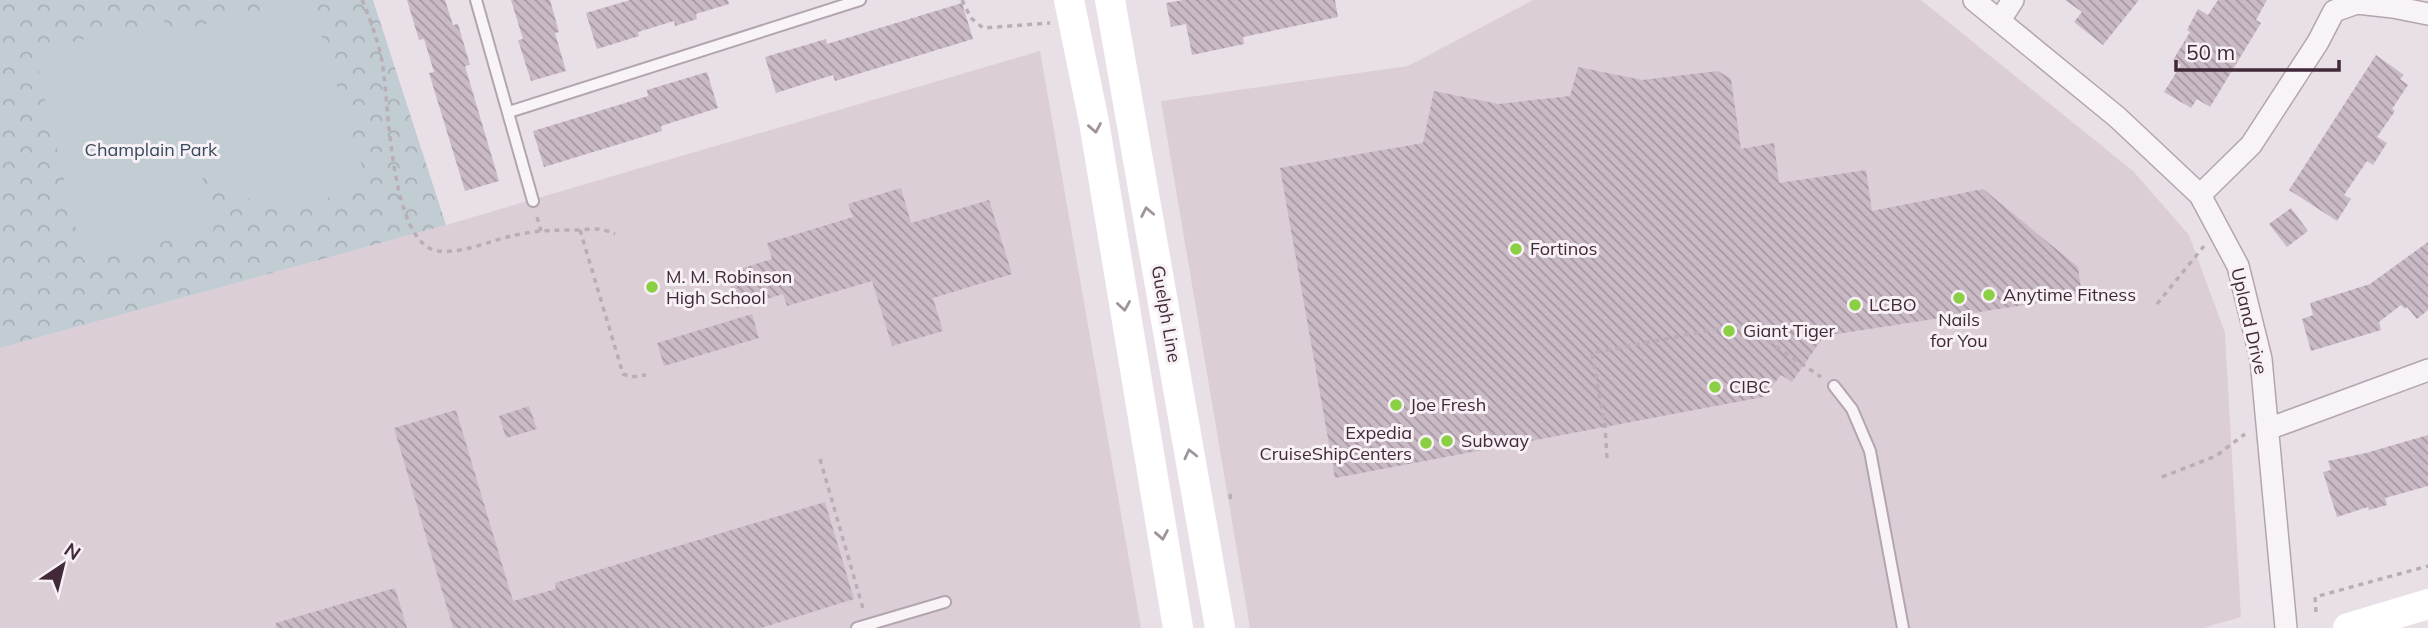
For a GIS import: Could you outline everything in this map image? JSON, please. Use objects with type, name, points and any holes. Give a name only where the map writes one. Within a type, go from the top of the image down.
[{"type":"main road","points":[[1069,0],[1096,135],[1178,628]]},
{"type":"main road","name":"Guelph Line","points":[[1110,0],[1220,628]]},
{"type":"main road","points":[[1081,61],[1119,54]]},
{"type":"main road","points":[[2348,628],[2428,604]]},
{"type":"street","name":"Upland Drive","points":[[1974,0],[2117,117],[2200,195],[2238,266],[2262,359],[2286,628]]},
{"type":"street","points":[[2000,20],[2013,0]]},
{"type":"street","points":[[2200,195],[2251,145],[2318,42],[2334,10],[2357,3],[2428,14]]},
{"type":"street","points":[[2268,429],[2428,370]]},
{"type":"lane","points":[[476,0],[533,201]]},
{"type":"lane","points":[[509,112],[860,0]]},
{"type":"lane","points":[[1834,386],[1856,416],[1870,451],[1903,628]]},
{"type":"lane","points":[[862,626],[945,602]]},
{"type":"path","points":[[362,0],[382,60],[396,181],[410,227],[419,241],[434,250],[445,251],[548,230],[600,228],[615,234]]},
{"type":"path","points":[[962,0],[971,18],[983,28],[1050,23]]},
{"type":"path","points":[[2157,304],[2217,228]]},
{"type":"path","points":[[580,230],[623,374],[631,377],[646,375]]},
{"type":"path","points":[[1607,458],[1605,427],[1592,353],[1743,324],[1834,386]]},
{"type":"path","points":[[2162,477],[2216,456],[2245,434]]},
{"type":"path","points":[[820,459],[862,626]]},
{"type":"path","points":[[1230,495],[1231,502]]},
{"type":"path","points":[[2316,612],[2315,597],[2428,566]]},
{"type":"shaded area","points":[[1533,0],[1921,0],[2133,171],[2189,235],[2225,333],[2241,617],[2203,628],[1250,628],[1161,101],[1408,66]]},
{"type":"shaded area","name":"M. M. Robinson High School","points":[[1040,51],[1141,628],[0,628],[0,348],[446,225]]},
{"type":"green space","name":"Champlain Park","points":[[0,0],[373,0],[446,225],[0,348]]},
{"type":"green space","points":[[296,2],[314,12],[368,186],[289,209],[246,198],[201,172],[214,230],[83,260],[34,51],[164,20],[168,33]]},
{"type":"building","points":[[407,0],[445,0],[453,25],[458,24],[470,65],[465,66],[499,181],[465,191],[429,73],[434,72],[424,39],[419,40]]},
{"type":"building","points":[[511,0],[550,0],[559,32],[555,33],[566,71],[531,81],[518,40],[523,39]]},
{"type":"building","points":[[630,0],[728,0],[729,4],[696,14],[697,19],[675,26],[674,21],[638,32],[639,36],[597,49],[586,13]]},
{"type":"building","points":[[1183,0],[1335,0],[1338,17],[1243,37],[1244,44],[1192,55],[1186,24],[1171,27],[1166,3]]},
{"type":"building","points":[[2065,0],[2139,0],[2103,45],[2074,22],[2082,12]]},
{"type":"building","points":[[2218,0],[2267,0],[2256,20],[2261,23],[2210,107],[2197,99],[2191,108],[2164,92],[2181,65],[2173,60],[2190,32],[2187,30],[2198,9],[2208,15]]},
{"type":"building","points":[[962,3],[973,39],[835,81],[833,75],[776,93],[765,57],[826,39],[827,44]]},
{"type":"building","points":[[2376,55],[2404,75],[2400,79],[2408,85],[2392,109],[2395,111],[2377,137],[2387,143],[2373,165],[2367,161],[2344,195],[2351,199],[2337,221],[2289,190]]},
{"type":"building","points":[[1578,67],[1642,80],[1718,71],[1731,79],[1741,149],[1774,143],[1779,183],[1866,170],[1872,211],[1983,189],[2078,267],[2082,296],[1824,336],[1792,382],[1781,375],[1763,397],[1335,478],[1280,168],[1423,143],[1434,91],[1498,104],[1570,96]]},
{"type":"building","points":[[707,72],[718,108],[661,126],[662,131],[544,167],[533,131],[648,96],[647,90]]},
{"type":"building","points":[[901,188],[911,223],[989,200],[1012,274],[933,298],[943,331],[892,346],[872,281],[787,306],[783,294],[737,308],[726,273],[772,259],[767,243],[853,217],[848,204]]},
{"type":"building","points":[[2291,208],[2308,231],[2287,247],[2269,224]]},
{"type":"building","points":[[2428,242],[2428,310],[2417,319],[2407,307],[2405,309],[2401,305],[2379,322],[2381,330],[2311,351],[2302,319],[2313,315],[2310,303],[2370,284]]},
{"type":"building","points":[[752,314],[759,338],[664,366],[657,343]]},
{"type":"building","points":[[529,406],[537,429],[506,438],[499,416]]},
{"type":"building","points":[[456,410],[513,601],[556,589],[555,583],[825,502],[854,599],[761,628],[453,628],[394,428]]},
{"type":"building","points":[[2428,435],[2428,486],[2385,498],[2387,505],[2369,510],[2368,507],[2337,517],[2323,472],[2331,470],[2328,461]]},
{"type":"building","points":[[395,588],[407,628],[276,628],[276,623]]},
{"type":"place","name":"Fortinos","points":[[1516,249]]},
{"type":"place","name":"M. M. Robinson High School","points":[[652,287]]},
{"type":"place","name":"Anytime Fitness","points":[[1989,295]]},
{"type":"place","name":"Nails for You","points":[[1959,298]]},
{"type":"place","name":"LCBO","points":[[1855,305]]},
{"type":"place","name":"Giant Tiger","points":[[1729,331]]},
{"type":"place","name":"CIBC","points":[[1715,387]]},
{"type":"place","name":"Joe Fresh","points":[[1396,405]]},
{"type":"place","name":"Subway","points":[[1447,441]]},
{"type":"place","name":"Expedia CruiseShipCenters","points":[[1426,443]]}]
